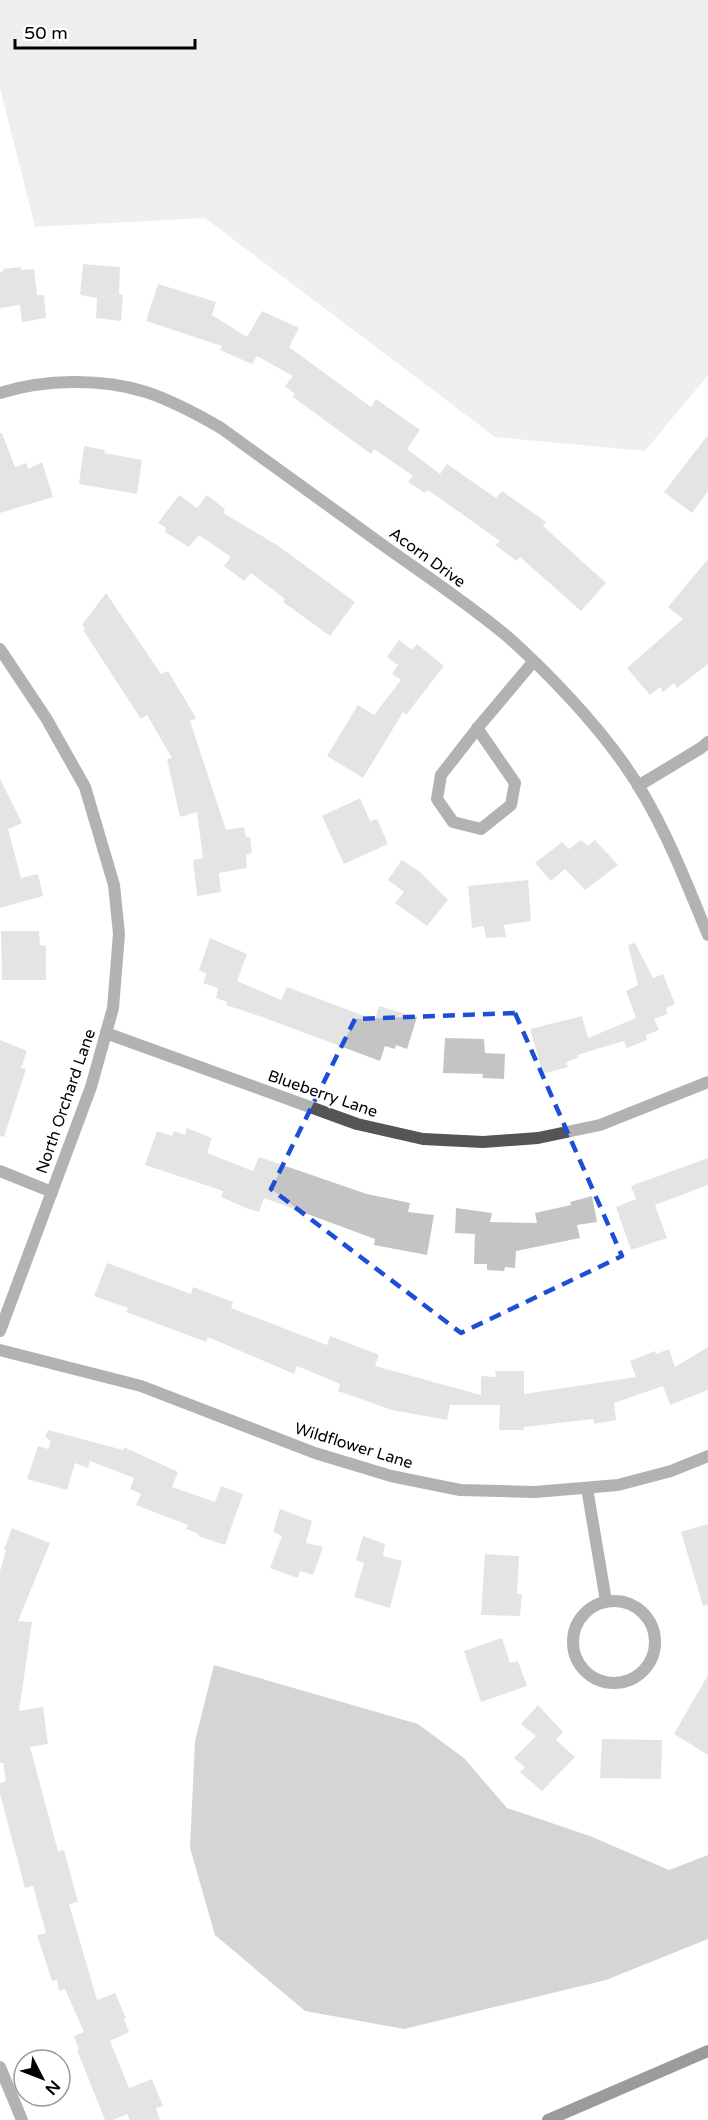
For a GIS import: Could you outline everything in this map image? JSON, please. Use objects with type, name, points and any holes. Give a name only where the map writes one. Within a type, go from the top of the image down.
[{"type":"main road","points":[[548,2120],[708,2051]]},
{"type":"street","name":"Acorn Drive","points":[[0,393],[15,388],[56,383],[103,384],[144,392],[183,406],[222,428],[508,637],[590,720],[625,765],[662,830],[708,935]]},
{"type":"street","name":"North Orchard Lane","points":[[0,649],[46,718],[85,787],[114,885],[119,934],[113,1008],[91,1087],[0,1331]]},
{"type":"street","points":[[477,728],[515,783],[512,805],[481,829],[453,822],[437,799],[441,775],[477,728],[533,662]]},
{"type":"street","points":[[638,786],[708,742]]},
{"type":"street","name":"Blueberry Lane","points":[[106,1032],[357,1124],[423,1139],[483,1143],[538,1138],[600,1125],[708,1082]]},
{"type":"street","points":[[0,1171],[52,1192]]},
{"type":"street","name":"Wildflower Lane","points":[[0,1350],[141,1386],[315,1453],[391,1476],[460,1490],[535,1492],[618,1485],[671,1471],[708,1456]]},
{"type":"street","points":[[587,1488],[606,1601]]},
{"type":"street","points":[[606,1601],[619,1601],[633,1605],[652,1624],[656,1637],[655,1650],[642,1674],[630,1681],[617,1684],[603,1683],[590,1677],[574,1655],[572,1641],[575,1628],[582,1615],[593,1606],[606,1601]]},
{"type":"street","points":[[0,2067],[5,2094],[22,2120]]},
{"type":"highlighted area","points":[[515,1013],[622,1256],[461,1333],[271,1189],[355,1019]]},
{"type":"shaded area","points":[[0,0],[708,0],[708,375],[645,451],[495,437],[205,218],[35,227],[0,88]]},
{"type":"shaded area","points":[[214,1665],[418,1724],[464,1758],[507,1808],[590,1836],[669,1870],[708,1855],[708,1939],[606,1980],[404,2029],[305,2011],[215,1935],[190,1848],[195,1741]]},
{"type":"building","points":[[83,264],[120,267],[119,294],[123,295],[121,321],[96,318],[97,298],[80,295]]},
{"type":"building","points":[[20,267],[22,270],[34,269],[37,295],[44,295],[46,318],[22,322],[20,305],[0,308],[0,272],[4,271],[3,269]]},
{"type":"building","points":[[158,284],[216,302],[212,315],[247,337],[262,311],[299,328],[289,347],[371,407],[376,399],[420,430],[407,449],[440,474],[447,464],[496,498],[502,491],[546,522],[543,526],[606,583],[581,611],[520,557],[517,561],[495,545],[500,541],[428,490],[425,493],[408,482],[413,476],[374,449],[371,454],[293,397],[294,393],[285,386],[293,376],[257,356],[252,364],[220,350],[222,346],[146,321]]},
{"type":"building","points":[[0,433],[2,433],[15,467],[27,463],[28,469],[42,462],[53,497],[0,513]]},
{"type":"building","points":[[708,435],[708,491],[692,513],[664,492]]},
{"type":"building","points":[[84,446],[105,450],[104,453],[142,460],[137,494],[79,484]]},
{"type":"building","points":[[179,495],[197,508],[207,495],[225,509],[223,513],[277,545],[355,602],[330,636],[283,602],[285,599],[251,573],[244,581],[224,566],[231,557],[199,535],[189,547],[165,532],[166,528],[158,523]]},
{"type":"building","points":[[708,559],[708,664],[677,688],[674,683],[663,692],[660,687],[650,695],[627,668],[683,619],[668,607]]},
{"type":"building","points":[[106,593],[161,674],[168,671],[196,718],[190,721],[226,830],[244,827],[246,837],[250,837],[252,853],[246,855],[247,868],[219,873],[221,892],[197,896],[193,860],[203,858],[197,812],[180,817],[167,759],[172,758],[147,715],[141,719],[83,630],[86,629],[82,625]]},
{"type":"building","points":[[399,640],[412,650],[417,644],[444,666],[406,715],[403,712],[363,778],[327,756],[358,705],[374,715],[401,680],[392,674],[398,665],[387,657]]},
{"type":"building","points":[[0,779],[22,823],[8,829],[21,878],[38,874],[43,896],[0,908]]},
{"type":"building","points":[[360,798],[370,821],[377,819],[388,844],[344,864],[322,816]]},
{"type":"building","points":[[581,840],[588,846],[595,840],[618,865],[585,890],[565,869],[551,881],[535,863],[562,842],[569,849]]},
{"type":"building","points":[[402,860],[420,872],[448,900],[427,926],[395,903],[404,892],[388,880]]},
{"type":"building","points":[[528,880],[531,921],[504,925],[506,937],[486,938],[484,926],[472,928],[468,886]]},
{"type":"building","points":[[1,931],[39,931],[40,945],[46,946],[46,980],[2,980]]},
{"type":"building","points":[[210,938],[247,954],[237,981],[281,1000],[287,987],[375,1020],[379,1006],[417,1017],[407,1049],[396,1045],[395,1049],[385,1046],[380,1061],[226,1005],[227,1002],[216,998],[218,988],[203,983],[207,974],[199,970]]},
{"type":"building","points":[[635,943],[653,978],[663,974],[675,1004],[666,1008],[667,1014],[654,1019],[659,1030],[646,1035],[647,1040],[627,1048],[624,1041],[577,1055],[578,1058],[566,1062],[568,1067],[543,1074],[530,1029],[582,1016],[588,1038],[636,1018],[626,991],[638,985],[628,945]]},
{"type":"building","points":[[445,1038],[484,1039],[485,1053],[505,1054],[504,1079],[482,1078],[483,1074],[443,1073]]},
{"type":"building","points":[[0,1040],[27,1051],[21,1068],[26,1069],[4,1137],[0,1136]]},
{"type":"building","points":[[187,1128],[212,1138],[207,1153],[253,1171],[259,1157],[367,1194],[410,1203],[408,1212],[434,1215],[427,1255],[374,1245],[375,1239],[264,1198],[259,1212],[246,1208],[221,1197],[223,1191],[145,1165],[157,1131],[172,1136],[174,1131],[185,1135]]},
{"type":"building","points":[[708,1158],[708,1185],[655,1205],[667,1238],[631,1250],[616,1207],[636,1199],[631,1186]]},
{"type":"building","points":[[592,1196],[597,1222],[577,1225],[580,1238],[516,1251],[515,1268],[505,1267],[504,1271],[487,1270],[487,1264],[474,1264],[475,1234],[455,1233],[456,1208],[492,1213],[490,1222],[537,1223],[535,1213],[571,1205],[570,1202]]},
{"type":"building","points":[[107,1263],[191,1294],[193,1287],[233,1302],[231,1308],[327,1345],[330,1336],[379,1355],[375,1366],[481,1395],[481,1376],[496,1377],[495,1371],[524,1371],[524,1394],[636,1377],[630,1361],[655,1351],[656,1354],[669,1349],[675,1367],[708,1347],[708,1390],[670,1405],[663,1386],[614,1403],[616,1420],[594,1424],[593,1419],[524,1427],[524,1430],[499,1430],[500,1405],[450,1405],[447,1420],[392,1410],[338,1391],[340,1384],[297,1366],[294,1374],[208,1337],[206,1342],[126,1312],[128,1308],[94,1296]]},
{"type":"building","points":[[48,1430],[123,1450],[124,1447],[178,1472],[172,1487],[215,1502],[221,1486],[243,1494],[225,1545],[198,1536],[199,1534],[186,1529],[188,1525],[136,1505],[141,1494],[130,1489],[134,1478],[90,1461],[88,1468],[75,1463],[67,1490],[27,1479],[38,1446],[48,1449],[51,1441],[45,1437]]},
{"type":"building","points":[[280,1509],[312,1521],[306,1543],[323,1547],[313,1575],[300,1571],[298,1578],[270,1568],[282,1536],[273,1532]]},
{"type":"building","points":[[708,1524],[708,1605],[703,1606],[681,1532]]},
{"type":"building","points":[[12,1528],[50,1543],[18,1621],[32,1622],[19,1711],[43,1707],[48,1744],[30,1747],[58,1851],[64,1850],[78,1902],[69,1904],[97,2000],[115,1993],[126,2018],[124,2019],[129,2032],[110,2041],[129,2088],[152,2079],[163,2106],[156,2108],[160,2120],[130,2120],[127,2114],[113,2120],[105,2120],[77,2050],[79,2050],[74,2036],[84,2032],[65,1989],[59,1991],[57,1980],[52,1981],[37,1935],[46,1933],[33,1886],[25,1888],[0,1794],[0,1783],[6,1781],[3,1763],[0,1763],[0,1571]]},
{"type":"building","points":[[363,1536],[385,1544],[383,1556],[402,1561],[390,1608],[354,1597],[364,1563],[356,1560]]},
{"type":"building","points":[[485,1554],[519,1556],[517,1594],[522,1594],[520,1616],[481,1615]]},
{"type":"building","points":[[502,1638],[510,1663],[518,1661],[527,1686],[481,1702],[464,1651]]},
{"type":"building","points":[[708,1675],[708,1755],[674,1734]]},
{"type":"building","points":[[538,1705],[563,1732],[556,1740],[575,1757],[542,1791],[520,1772],[525,1767],[514,1758],[536,1736],[521,1724]]},
{"type":"building","points":[[602,1739],[662,1740],[661,1779],[600,1778]]}]
